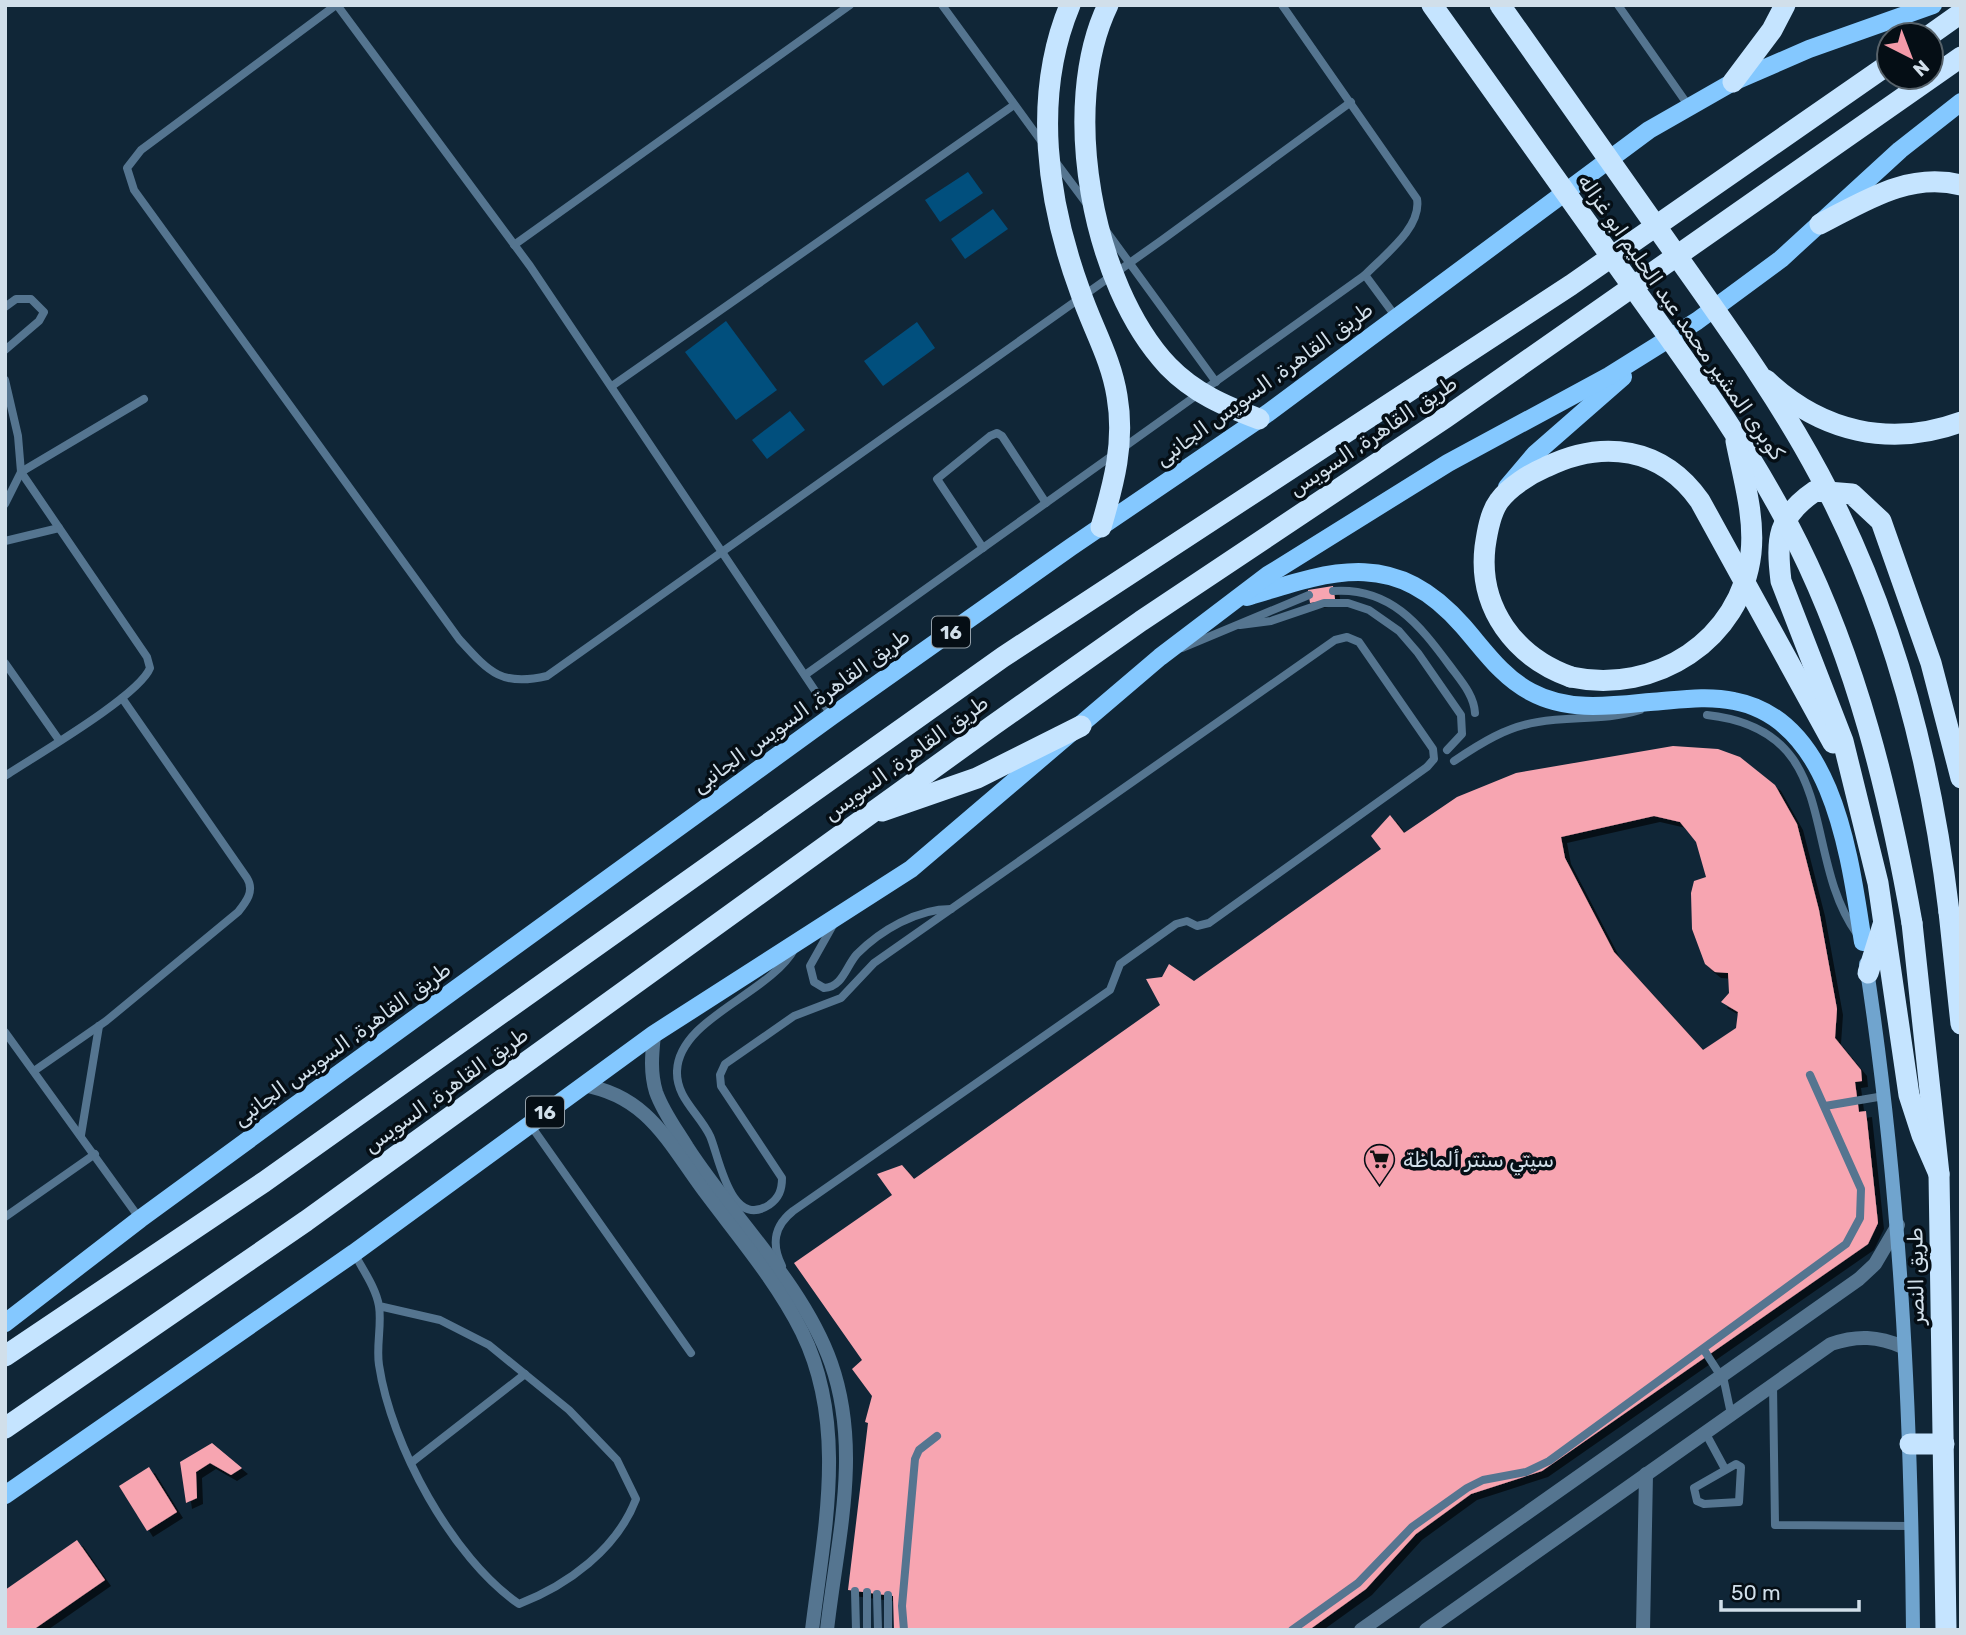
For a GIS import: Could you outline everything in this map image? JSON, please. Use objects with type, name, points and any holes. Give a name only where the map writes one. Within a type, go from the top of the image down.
[{"type":"highway","points":[[1070,5],[1051,71],[1048,99],[1049,162],[1054,198],[1070,267],[1106,353],[1118,397],[1118,463],[1101,527]]},
{"type":"highway","points":[[1108,5],[1096,35],[1090,66],[1086,130],[1092,193],[1106,251],[1143,333],[1168,366],[1200,393],[1259,419]]},
{"type":"highway","name":"كوبرى المشير محمد عبد الحليم ابو غزاله","points":[[1432,5],[1734,429],[1799,546],[1850,671],[1887,795],[1912,923]]},
{"type":"highway","name":"كوبرى المشير محمد عبد الحليم ابو غزاله","points":[[1500,5],[1761,376],[1830,495],[1888,633],[1928,776],[1950,912],[1961,1024]]},
{"type":"highway","points":[[1732,82],[1772,30],[1786,5]]},
{"type":"highway","points":[[1945,24],[1961,13]]},
{"type":"highway","name":"طريق القاهرة, السويس","points":[[5,1428],[316,1213],[1131,628],[1445,418],[1961,57]]},
{"type":"highway","name":"طريق القاهرة, السويس","points":[[5,1356],[264,1182],[1003,657],[1559,293],[1875,74]]},
{"type":"highway","points":[[1820,224],[1898,186],[1933,181],[1961,185]]},
{"type":"highway","points":[[1761,376],[1804,410],[1855,431],[1898,436],[1919,434],[1961,422]]},
{"type":"highway","points":[[1734,429],[1751,534],[1743,586],[1727,618],[1703,644],[1658,671],[1615,681],[1571,677],[1525,653],[1494,611],[1485,577],[1484,558],[1488,529],[1498,502],[1540,470],[1572,456],[1607,449],[1653,459],[1680,477],[1700,501],[1853,781]]},
{"type":"highway","points":[[1939,1174],[1909,1095],[1884,919],[1853,781],[1830,702],[1787,601],[1777,557],[1779,530],[1796,507],[1815,491],[1852,494],[1881,521],[1931,663],[1961,778]]},
{"type":"highway","points":[[867,815],[977,778],[1081,726]]},
{"type":"highway","points":[[1867,973],[1884,919]]},
{"type":"highway","name":"طريق النصر","points":[[1912,923],[1939,1174],[1946,1630]]},
{"type":"highway","points":[[1910,1444],[1944,1444]]},
{"type":"main road","name":"طريق القاهرة, السويس الجانبى","points":[[5,1323],[139,1219],[832,716],[1259,419],[1515,226],[1688,105],[1809,48],[1933,5]]},
{"type":"main road","points":[[1081,726],[1160,657],[1230,602],[1307,549],[1406,488],[1654,350],[1740,291],[1820,224],[1900,150],[1961,102]]},
{"type":"main road","points":[[1498,502],[1507,485],[1535,454],[1654,350]]},
{"type":"main road","points":[[1230,602],[1318,575],[1361,570],[1384,573],[1405,580],[1443,604],[1497,665],[1531,692],[1557,702],[1582,706],[1708,698],[1748,704],[1782,724],[1806,751],[1818,770],[1839,819],[1851,865],[1863,942]]},
{"type":"main road","name":"16","points":[[5,1495],[354,1253],[654,1034],[838,917],[946,842],[1081,726]]},
{"type":"street","points":[[1863,942],[1898,1225],[1910,1444],[1913,1630]]},
{"type":"street","points":[[654,1034],[651,1062],[662,1105],[703,1170],[792,1292],[824,1343],[838,1388],[847,1457],[845,1500],[827,1630]]},
{"type":"street","points":[[582,1084],[618,1093],[649,1116],[775,1289],[807,1344],[825,1405],[829,1471],[812,1630]]},
{"type":"street","points":[[1362,1630],[1859,1279],[1875,1264],[1898,1225]]},
{"type":"street","points":[[1426,1630],[1819,1352],[1846,1339],[1875,1338],[1903,1347]]},
{"type":"street","points":[[1643,1630],[1646,1474]]},
{"type":"lane","points":[[832,716],[724,552],[612,386],[514,245],[337,5],[141,150],[127,168],[134,190],[459,639],[483,666],[500,677],[523,682],[547,676],[724,552],[1129,263],[1351,102]]},
{"type":"lane","points":[[514,245],[850,5]]},
{"type":"lane","points":[[942,5],[1216,382]]},
{"type":"lane","points":[[805,675],[1365,275],[1409,228],[1419,208],[1417,200],[1282,5]]},
{"type":"lane","points":[[1618,5],[1688,105]]},
{"type":"lane","points":[[612,386],[1014,104]]},
{"type":"lane","points":[[1365,275],[1396,317]]},
{"type":"lane","points":[[5,307],[16,299],[31,299],[44,312],[39,321],[5,350]]},
{"type":"lane","points":[[5,380],[18,436],[21,472],[149,663],[148,674],[141,683],[5,776]]},
{"type":"lane","points":[[5,504],[7,492],[21,472],[144,399]]},
{"type":"lane","points":[[983,548],[937,479],[990,436],[997,433],[1002,436],[1046,503]]},
{"type":"lane","points":[[5,541],[59,528]]},
{"type":"lane","points":[[1333,591],[1363,592],[1402,610],[1425,633],[1469,692],[1475,713]]},
{"type":"lane","points":[[1160,657],[1309,595]]},
{"type":"lane","points":[[1240,625],[1271,621],[1324,603],[1348,603],[1369,610],[1390,623],[1409,642],[1461,715],[1462,734],[1447,750]]},
{"type":"lane","points":[[793,1280],[778,1258],[775,1244],[779,1225],[788,1215],[1110,990],[1116,967],[1181,921],[1197,926],[1209,923],[1427,767],[1434,759],[1433,749],[1359,642],[1341,638],[866,969],[841,998],[794,1016],[722,1069],[721,1086],[782,1178],[781,1190],[774,1201],[764,1208],[752,1210],[740,1203],[724,1182],[709,1134],[682,1095],[677,1072],[678,1060],[682,1049],[697,1031],[779,971],[800,939]]},
{"type":"lane","points":[[5,663],[59,740]]},
{"type":"lane","points":[[34,1071],[99,1026],[238,912],[251,888],[247,878],[121,698]]},
{"type":"lane","points":[[1454,761],[1484,741],[1525,725],[1606,718],[1665,701]]},
{"type":"lane","points":[[1707,715],[1738,720],[1766,733],[1799,765],[1815,807],[1840,900],[1863,942]]},
{"type":"lane","points":[[838,917],[810,966],[814,982],[824,988],[839,982],[861,950],[902,922],[925,911],[951,909]]},
{"type":"lane","points":[[81,1135],[99,1026]]},
{"type":"lane","points":[[5,1031],[139,1219]]},
{"type":"lane","points":[[1292,1630],[1358,1583],[1412,1527],[1456,1495],[1483,1480],[1526,1472],[1549,1461],[1835,1254],[1855,1232],[1860,1218],[1861,1189],[1810,1074]]},
{"type":"lane","points":[[1825,1106],[1884,1096]]},
{"type":"lane","points":[[529,1123],[691,1353]]},
{"type":"lane","points":[[5,1217],[95,1154]]},
{"type":"lane","points":[[354,1253],[379,1306],[379,1364],[392,1411],[412,1462],[457,1542],[497,1589],[519,1604],[553,1591],[599,1554],[628,1519],[636,1499],[618,1460],[569,1410],[489,1345],[440,1320],[379,1306]]},
{"type":"lane","points":[[802,1293],[818,1322],[824,1343]]},
{"type":"lane","points":[[1704,1350],[1721,1376],[1731,1414]]},
{"type":"lane","points":[[412,1462],[525,1374]]},
{"type":"lane","points":[[1773,1385],[1775,1525],[1912,1526]]},
{"type":"lane","points":[[1705,1433],[1726,1469]]},
{"type":"lane","points":[[904,1630],[903,1595],[915,1459],[919,1450],[937,1436]]},
{"type":"lane","points":[[1740,1464],[1739,1502],[1699,1503],[1694,1488],[1726,1469],[1740,1464]]},
{"type":"lane","points":[[855,1591],[856,1630]]},
{"type":"lane","points":[[867,1592],[867,1630]]},
{"type":"lane","points":[[877,1594],[878,1630]]},
{"type":"lane","points":[[888,1595],[888,1630]]},
{"type":"lane","points":[[830,1607],[833,1630]]},
{"type":"shaded area","points":[[968,172],[983,193],[940,222],[925,200]]},
{"type":"shaded area","points":[[993,209],[1008,229],[965,259],[951,239]]},
{"type":"shaded area","points":[[726,321],[777,390],[736,420],[685,352]]},
{"type":"shaded area","points":[[917,322],[935,348],[883,386],[864,361]]},
{"type":"shaded area","points":[[790,411],[805,430],[767,459],[752,440]]},
{"type":"building","points":[[1333,586],[1335,599],[1310,603],[1308,590]]},
{"type":"building","name":"سيتي سنتر ألماظة","points":[[1673,746],[1718,749],[1740,757],[1775,785],[1797,824],[1819,910],[1837,1009],[1835,1038],[1861,1070],[1862,1081],[1855,1082],[1859,1112],[1866,1111],[1878,1223],[1868,1244],[1542,1471],[1471,1494],[1416,1534],[1366,1589],[1309,1630],[894,1630],[893,1596],[848,1590],[868,1423],[865,1422],[872,1396],[852,1369],[862,1360],[794,1263],[892,1195],[877,1174],[902,1165],[914,1179],[1160,1005],[1146,979],[1162,977],[1169,964],[1194,981],[1381,849],[1371,836],[1390,815],[1404,833],[1457,797],[1516,773]],"holes":[[[1654,816],[1680,822],[1696,842],[1706,877],[1694,881],[1691,893],[1692,929],[1705,964],[1715,972],[1728,973],[1729,993],[1721,1002],[1738,1012],[1736,1028],[1703,1050],[1614,952],[1565,858],[1561,837]]]},
{"type":"building","points":[[212,1443],[242,1468],[231,1475],[210,1463],[196,1472],[197,1498],[186,1503],[180,1462]]},
{"type":"building","points":[[149,1467],[177,1512],[147,1531],[119,1486]]},
{"type":"building","points":[[77,1540],[105,1580],[33,1630],[5,1630],[5,1590]]},
{"type":"place","name":"سيتي سنتر ألماظة","points":[[1380,1187]]}]
